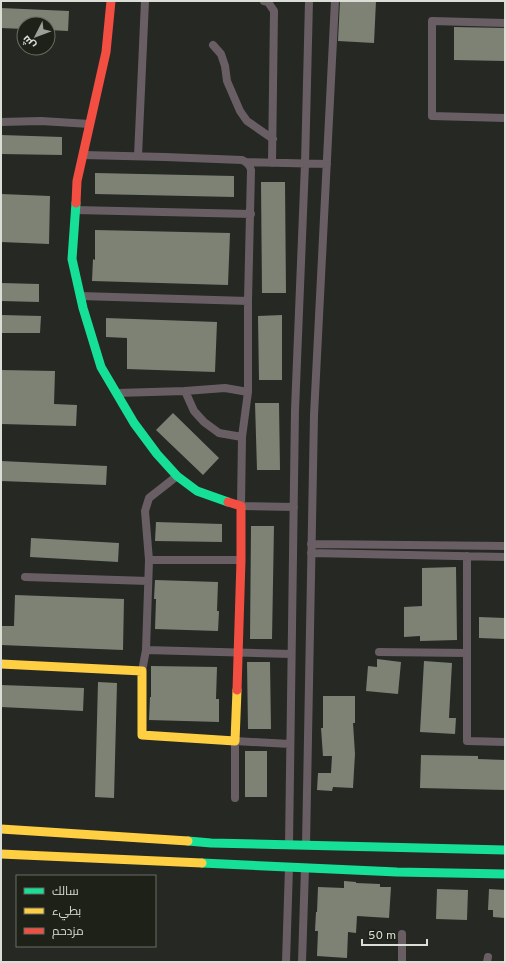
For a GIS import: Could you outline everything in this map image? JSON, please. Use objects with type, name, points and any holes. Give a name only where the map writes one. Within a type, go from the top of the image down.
[{"type":"street","points":[[111,1],[106,52],[77,181],[72,259],[83,308],[101,367],[134,423],[157,454],[178,476],[197,491],[241,506],[294,507]]},
{"type":"street","points":[[138,156],[145,1]]},
{"type":"street","points":[[264,1],[268,2],[274,11],[272,163]]},
{"type":"street","points":[[289,845],[295,410],[305,164],[309,1]]},
{"type":"street","points":[[306,845],[314,415],[335,1]]},
{"type":"street","points":[[505,23],[432,21],[432,116],[505,118]]},
{"type":"street","points":[[213,45],[221,54],[226,66],[227,81],[240,111],[247,121],[273,139]]},
{"type":"street","points":[[1,122],[41,121],[90,124]]},
{"type":"street","points":[[83,155],[327,164]]},
{"type":"street","points":[[235,798],[235,741],[241,560],[242,437],[248,392],[248,301],[251,170],[246,162]]},
{"type":"street","points":[[75,210],[251,214]]},
{"type":"street","points":[[80,296],[248,301]]},
{"type":"street","points":[[117,393],[185,392],[225,388],[248,392]]},
{"type":"street","points":[[185,392],[194,411],[204,422],[219,434],[242,437]]},
{"type":"street","points":[[178,476],[149,498],[145,511],[149,560],[146,650],[142,671],[142,735],[290,744]]},
{"type":"street","points":[[311,544],[505,546]]},
{"type":"street","points":[[311,553],[505,557]]},
{"type":"street","points":[[467,556],[467,741],[505,742]]},
{"type":"street","points":[[149,560],[241,560]]},
{"type":"street","points":[[25,577],[148,582]]},
{"type":"street","points":[[146,650],[292,654]]},
{"type":"street","points":[[379,652],[467,653]]},
{"type":"street","points":[[1,664],[142,671]]},
{"type":"street","points":[[1,830],[211,843],[505,850]]},
{"type":"street","points":[[1,854],[397,872],[505,874]]},
{"type":"street","points":[[286,962],[288,867]]},
{"type":"street","points":[[302,962],[305,868]]},
{"type":"street","points":[[402,934],[402,962]]},
{"type":"building","points":[[340,1],[376,1],[374,43],[338,41]]},
{"type":"building","points":[[1,8],[69,11],[68,31],[56,30],[56,16],[16,16],[16,29],[1,28]]},
{"type":"building","points":[[454,27],[505,28],[505,61],[454,60]]},
{"type":"building","points":[[1,135],[62,137],[62,155],[1,154]]},
{"type":"building","points":[[95,173],[234,176],[234,197],[95,194]]},
{"type":"building","points":[[261,182],[285,182],[286,293],[262,293]]},
{"type":"building","points":[[1,194],[50,196],[49,244],[1,242]]},
{"type":"building","points":[[95,230],[230,233],[228,285],[92,281],[93,259],[95,260]]},
{"type":"building","points":[[1,283],[39,284],[39,302],[1,301]]},
{"type":"building","points":[[1,315],[41,316],[40,333],[1,333]]},
{"type":"building","points":[[282,315],[282,380],[259,380],[258,316]]},
{"type":"building","points":[[106,318],[217,322],[215,372],[127,369],[127,338],[106,337]]},
{"type":"building","points":[[1,370],[55,371],[54,404],[77,405],[76,426],[1,424]]},
{"type":"building","points":[[255,403],[279,403],[280,470],[257,470]]},
{"type":"building","points":[[173,413],[219,458],[203,475],[156,430]]},
{"type":"building","points":[[1,461],[107,466],[106,485],[1,481]]},
{"type":"building","points":[[156,522],[222,524],[222,542],[155,541]]},
{"type":"building","points":[[251,526],[274,526],[272,639],[250,639]]},
{"type":"building","points":[[31,538],[119,543],[118,562],[30,557]]},
{"type":"building","points":[[456,567],[457,640],[420,641],[420,636],[404,637],[404,607],[422,606],[422,568]]},
{"type":"building","points":[[155,580],[218,582],[218,631],[155,629]]},
{"type":"building","points":[[15,595],[124,599],[123,650],[1,645],[1,626],[14,626]]},
{"type":"building","points":[[479,617],[505,618],[505,639],[479,638]]},
{"type":"building","points":[[377,659],[401,662],[398,694],[366,691],[368,666],[377,667]]},
{"type":"building","points":[[424,661],[452,663],[449,718],[456,718],[455,734],[420,732]]},
{"type":"building","points":[[247,662],[270,662],[271,729],[248,729]]},
{"type":"building","points":[[151,666],[217,667],[216,699],[219,699],[219,722],[149,720]]},
{"type":"building","points":[[98,682],[117,683],[114,798],[95,797]]},
{"type":"building","points":[[1,685],[84,688],[83,711],[1,707]]},
{"type":"building","points":[[323,696],[355,696],[355,723],[353,723],[355,754],[353,788],[333,787],[332,791],[317,790],[318,773],[331,773],[332,756],[323,756],[321,728],[323,728]]},
{"type":"building","points":[[245,751],[267,751],[267,797],[245,797]]},
{"type":"building","points":[[421,755],[478,756],[478,759],[505,760],[505,790],[420,788]]},
{"type":"building","points":[[344,881],[380,884],[380,887],[391,887],[389,918],[357,916],[356,933],[348,932],[347,958],[317,956],[318,931],[315,931],[318,887],[344,888]]},
{"type":"building","points":[[437,889],[468,890],[467,920],[436,919]]},
{"type":"building","points":[[489,889],[505,890],[505,918],[493,917],[493,910],[488,910]]},
{"type":"traffic: fast","points":[[76,203],[72,259],[83,308],[101,367],[134,423],[157,454],[177,476],[197,491],[228,502]]},
{"type":"traffic: fast","points":[[188,841],[211,843],[505,850]]},
{"type":"traffic: fast","points":[[202,863],[397,872],[505,874]]},
{"type":"traffic: slow","points":[[1,664],[142,671],[142,735],[235,741],[237,690]]},
{"type":"traffic: slow","points":[[1,829],[188,841]]},
{"type":"traffic: slow","points":[[1,854],[202,863]]},
{"type":"traffic: jam","points":[[76,203],[77,181],[106,52],[111,1]]},
{"type":"traffic: jam","points":[[228,502],[241,506],[237,690]]}]
